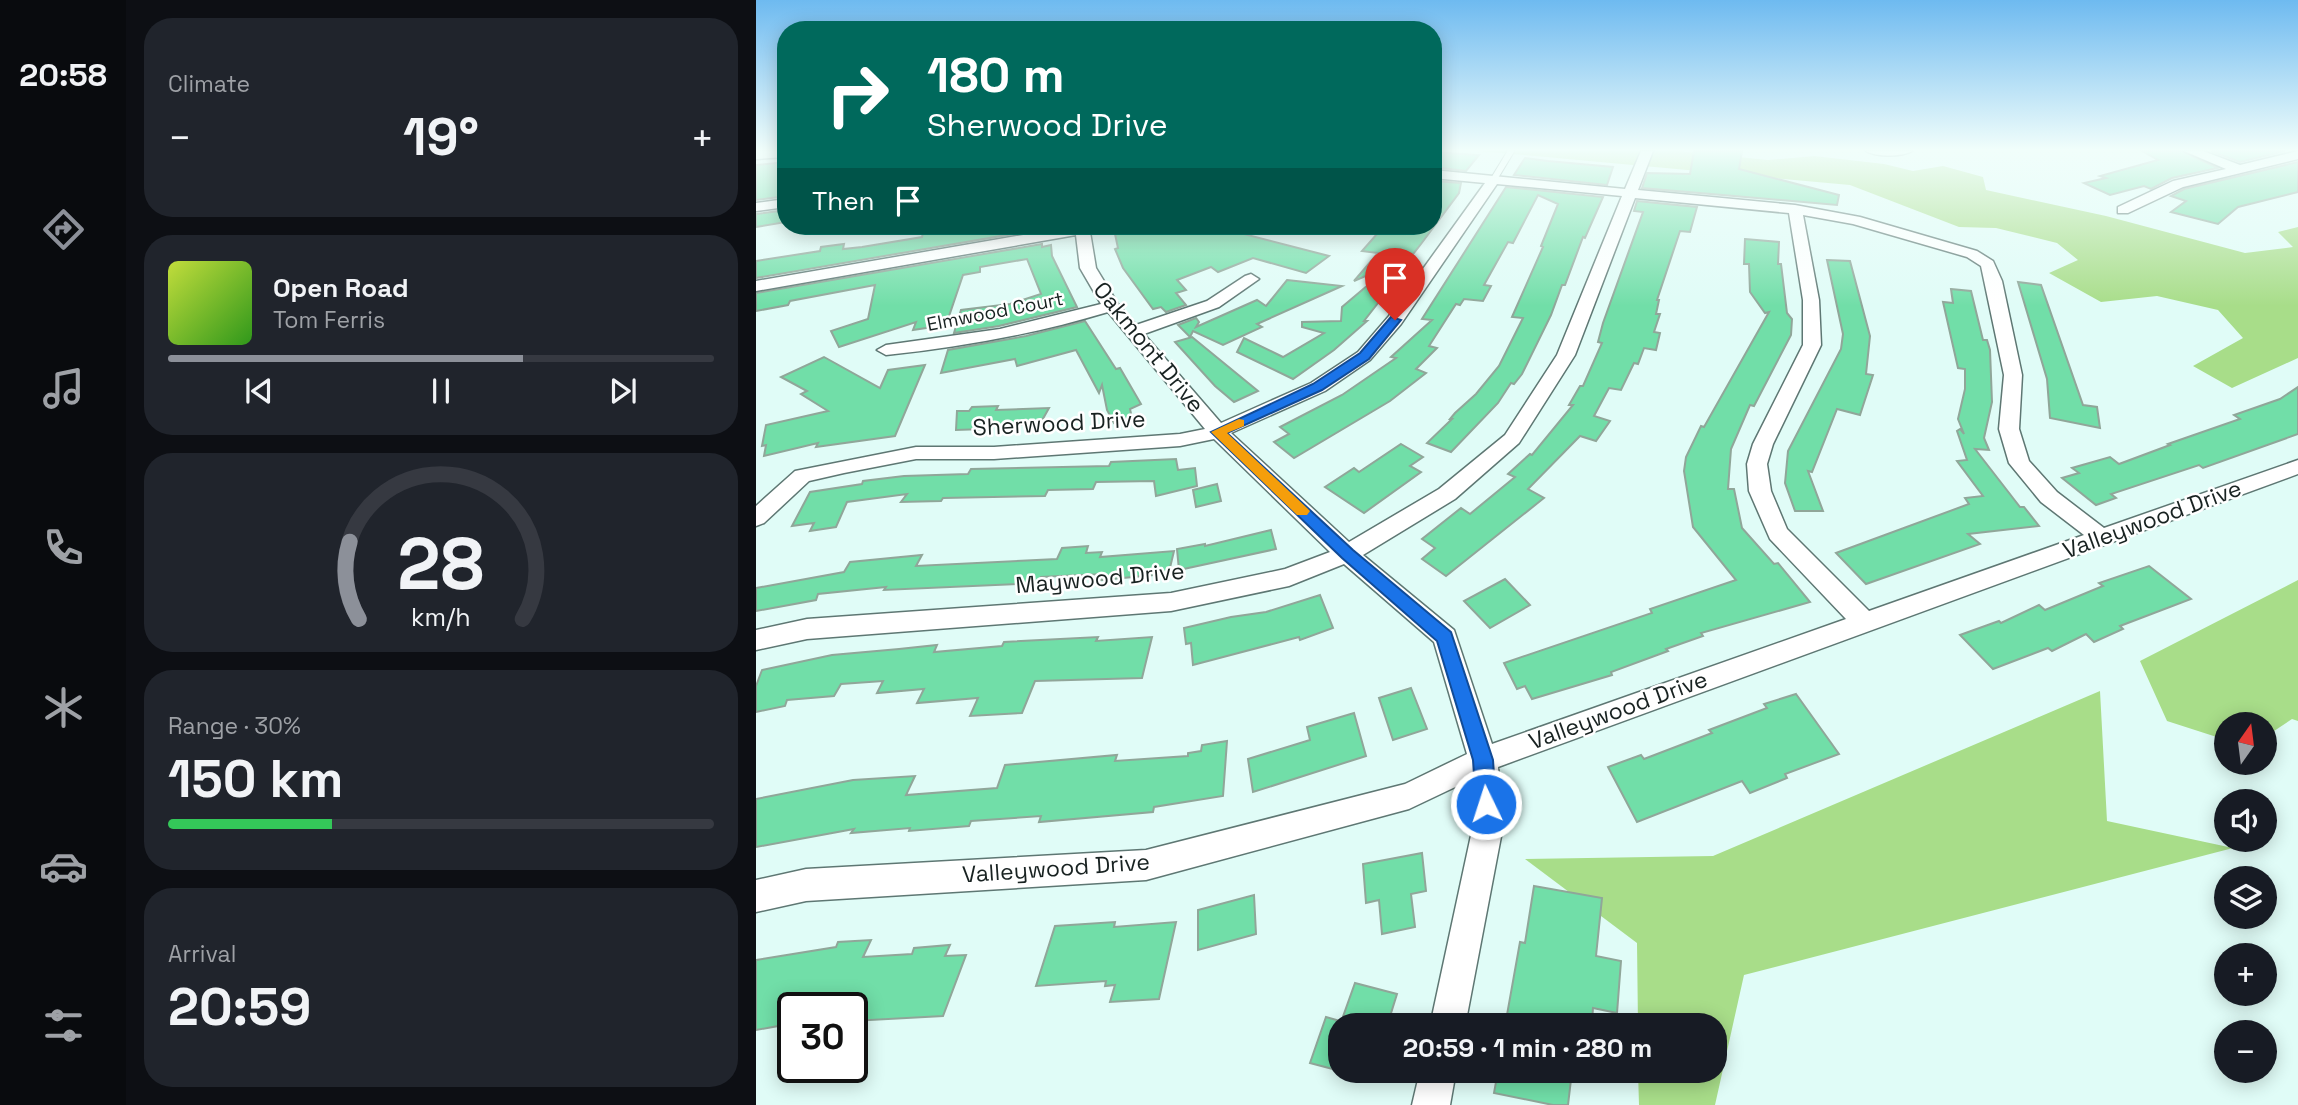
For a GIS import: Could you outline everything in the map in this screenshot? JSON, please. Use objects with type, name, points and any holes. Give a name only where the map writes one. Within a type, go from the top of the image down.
[{"type":"street","name":"Sherwood Drive","points":[[756,518],[802,476],[844,466],[916,453],[994,453],[1180,440],[1218,432],[1318,387],[1364,356],[1395,320],[1477,203]]},
{"type":"street","name":"Maywood Drive","points":[[756,640],[807,629],[1171,602],[1289,577],[1347,554],[1447,494],[1512,439],[1566,355],[1626,203]]},
{"type":"street","points":[[1724,203],[1795,209],[1868,224],[1972,254],[1988,264],[2013,374],[2009,429],[2019,463],[2049,497],[2102,538]]},
{"type":"street","points":[[2123,210],[2139,203]]},
{"type":"street","points":[[756,207],[777,204]]},
{"type":"street","points":[[1795,209],[1811,300],[1812,345],[1763,444],[1757,464],[1760,491],[1778,533],[1863,621]]},
{"type":"street","points":[[756,286],[1044,235]]},
{"type":"street","name":"Oakmont Drive","points":[[1089,235],[1088,268],[1111,306],[1135,331],[1218,432],[1347,554],[1445,637],[1483,760],[1488,826],[1450,1013]]},
{"type":"street","points":[[1135,331],[1213,304],[1251,279]]},
{"type":"street","name":"Elmwood Court","points":[[886,350],[951,343],[1054,324],[1111,306]]},
{"type":"street","name":"Valleywood Drive","points":[[756,896],[806,885],[1146,864],[1409,796],[1483,760],[1863,621],[2298,467]]},
{"type":"street","points":[[1430,1105],[1435,1083]]},
{"type":"green space","points":[[1896,203],[2044,203],[2245,253],[2293,247],[2278,232],[2298,227],[2298,358],[2232,388],[2193,366],[2243,338],[2218,310],[2157,296],[2101,302],[2049,273],[2078,260],[2057,243],[1996,228],[1959,227]]},
{"type":"green space","points":[[2298,580],[2298,721],[2292,719],[2277,729],[2277,712],[2214,712],[2214,736],[2167,721],[2140,661]]},
{"type":"green space","points":[[2100,691],[2107,821],[2214,844],[2214,852],[2218,852],[1744,975],[1727,1051],[1727,1013],[1638,1013],[1637,943],[1525,859],[1713,856]]},
{"type":"green space","points":[[1638,1083],[1720,1083],[1715,1105],[1639,1105]]},
{"type":"building","points":[[1442,203],[1452,203],[1442,216]]},
{"type":"building","points":[[1496,203],[1534,203],[1513,243],[1508,242],[1484,285],[1491,286],[1483,301],[1464,299],[1460,305],[1456,304],[1429,346],[1437,348],[1416,369],[1426,373],[1390,401],[1294,458],[1274,442],[1289,434],[1280,427],[1342,395],[1396,358],[1391,357],[1432,320],[1422,319]]},
{"type":"building","points":[[1555,203],[1601,203],[1522,374],[1451,452],[1427,443],[1476,394],[1499,366],[1523,318],[1512,317],[1543,247],[1541,246],[1558,204]]},
{"type":"building","points":[[1637,203],[1697,207],[1690,232],[1680,231],[1657,300],[1656,314],[1660,314],[1654,332],[1660,333],[1656,350],[1644,348],[1638,364],[1634,363],[1621,390],[1609,388],[1594,416],[1610,421],[1596,441],[1580,436],[1528,489],[1544,498],[1446,576],[1422,559],[1435,548],[1422,539],[1461,508],[1470,514],[1515,477],[1508,474],[1532,455],[1573,405],[1569,405],[1580,386],[1583,386],[1602,343],[1598,342],[1603,323],[1643,212],[1634,211]]},
{"type":"building","points":[[1809,203],[1837,203],[1837,205]]},
{"type":"building","points":[[2184,203],[2256,203],[2238,207],[2218,224],[2171,212]]},
{"type":"building","points":[[777,211],[777,224],[756,227],[756,214]]},
{"type":"building","points":[[1007,235],[756,278],[756,261],[820,251],[821,247],[844,244],[843,249],[922,237]]},
{"type":"building","points":[[1115,235],[1248,235],[1329,256],[1306,273],[1253,258],[1218,272],[1211,267],[1177,280],[1186,290],[1176,293],[1186,305],[1166,312],[1161,307],[1153,309],[1123,268],[1115,249],[1118,248]]},
{"type":"building","points":[[1376,235],[1428,235],[1399,272],[1393,264],[1354,281],[1378,253],[1362,251]]},
{"type":"building","points":[[1745,239],[1779,242],[1778,264],[1781,264],[1787,313],[1792,319],[1791,335],[1754,406],[1750,405],[1731,449],[1728,489],[1734,489],[1742,528],[1774,564],[1778,563],[1810,602],[1701,633],[1703,636],[1611,672],[1612,675],[1532,699],[1525,686],[1517,689],[1504,663],[1652,613],[1650,609],[1736,580],[1693,527],[1684,471],[1686,457],[1701,426],[1704,427],[1769,312],[1765,313],[1750,292],[1749,264],[1744,264]]},
{"type":"building","points":[[1042,244],[1042,247],[1051,245],[1052,256],[1077,307],[999,326],[954,333],[961,310],[1010,304],[1041,294],[1027,259],[980,267],[980,272],[963,275],[946,325],[913,330],[916,322],[839,347],[831,331],[868,319],[875,285],[790,301],[788,305],[756,311],[756,293]]},
{"type":"building","points":[[1827,260],[1850,261],[1870,336],[1866,374],[1873,375],[1860,415],[1837,409],[1812,472],[1808,471],[1823,511],[1795,511],[1785,483],[1788,451],[1841,349],[1843,334]]},
{"type":"building","points":[[1381,274],[1399,276],[1364,321],[1367,321],[1334,350],[1293,379],[1237,352],[1244,338],[1283,357],[1324,333],[1302,327],[1302,322],[1341,321],[1342,307]]},
{"type":"building","points":[[1287,280],[1342,286],[1257,324],[1262,327],[1223,345],[1193,331],[1190,337],[1178,325],[1196,318],[1199,322],[1196,327],[1257,300],[1266,306]]},
{"type":"building","points":[[2018,282],[2041,285],[2083,405],[2097,407],[2100,428],[2050,418],[2047,379]]},
{"type":"building","points":[[1951,289],[1971,291],[1983,340],[1987,340],[1990,350],[1992,402],[1984,438],[1989,450],[1975,449],[2020,507],[2024,507],[2039,526],[1968,534],[1980,544],[1866,584],[1836,553],[1969,504],[1965,498],[1983,496],[1957,461],[1967,460],[1957,431],[1960,429],[1964,434],[1958,419],[1965,389],[1965,369],[1958,368],[1943,302],[1953,303]]},
{"type":"building","points":[[1085,321],[1116,369],[1120,368],[1141,404],[1130,409],[1132,418],[1114,423],[1107,410],[1102,385],[1099,393],[1076,350],[1017,366],[1015,359],[941,373],[948,350],[1026,336]]},
{"type":"building","points":[[1192,337],[1258,391],[1234,402],[1215,386],[1175,342]]},
{"type":"building","points":[[824,357],[880,388],[888,370],[925,365],[895,436],[816,447],[818,443],[764,456],[766,445],[762,446],[766,425],[828,411],[801,394],[807,391],[781,377]]},
{"type":"building","points":[[2298,387],[2298,434],[2203,468],[2199,465],[2111,494],[2116,498],[2096,505],[2062,478],[2079,473],[2072,468],[2110,457],[2119,464],[2240,419],[2234,415],[2280,399]]},
{"type":"building","points":[[998,406],[996,410],[1049,408],[1040,424],[956,430],[957,411],[969,411],[972,407]]},
{"type":"building","points":[[1401,444],[1423,457],[1410,466],[1421,472],[1364,513],[1325,487],[1354,468],[1359,472]]},
{"type":"building","points":[[1176,459],[1178,470],[1195,468],[1197,486],[1156,496],[1154,481],[1096,482],[1093,489],[1048,490],[1045,496],[943,498],[941,501],[901,502],[907,494],[847,502],[836,527],[810,531],[814,523],[792,526],[810,492],[862,484],[863,481],[904,476],[968,474],[971,469],[1109,466],[1111,462]]},
{"type":"building","points":[[1217,484],[1221,501],[1196,507],[1193,490]]},
{"type":"building","points":[[1271,530],[1276,549],[1179,570],[1177,549],[1205,546]]},
{"type":"building","points":[[1088,546],[1086,553],[1102,552],[1100,557],[1174,551],[1169,572],[1154,575],[1101,580],[1103,574],[1041,577],[1039,583],[884,590],[886,587],[818,594],[816,600],[756,611],[756,588],[844,572],[850,562],[922,555],[916,566],[1057,559],[1062,548]]},
{"type":"building","points":[[2149,566],[2191,599],[2120,626],[2123,629],[2094,642],[2086,634],[2052,651],[2048,648],[1993,669],[1960,635],[1999,621],[2001,623],[2039,605],[2045,610],[2103,586],[2099,583]]},
{"type":"building","points":[[1505,579],[1530,605],[1490,628],[1464,601]]},
{"type":"building","points":[[1320,595],[1333,628],[1300,640],[1299,637],[1193,665],[1191,643],[1186,644],[1184,628],[1266,612]]},
{"type":"building","points":[[1098,637],[1096,641],[1152,637],[1142,678],[1035,681],[1022,713],[970,716],[978,698],[917,703],[924,689],[877,693],[883,681],[841,684],[834,696],[787,700],[785,706],[756,712],[756,686],[762,670],[832,655],[937,645],[934,652],[1002,646],[1004,642]]},
{"type":"building","points":[[1411,688],[1427,729],[1393,740],[1379,698]]},
{"type":"building","points":[[1796,694],[1839,754],[1785,774],[1787,778],[1750,793],[1742,781],[1637,822],[1608,767],[1641,755],[1644,759],[1712,733],[1709,730],[1767,708],[1764,704]]},
{"type":"building","points":[[1354,713],[1366,756],[1253,792],[1248,759],[1310,740],[1307,727]]},
{"type":"building","points":[[1227,741],[1223,796],[1154,807],[1153,812],[1039,822],[1041,816],[971,821],[969,826],[909,831],[910,828],[851,833],[854,829],[756,847],[756,799],[853,780],[915,776],[906,795],[997,788],[1005,765],[1117,755],[1115,761],[1188,756],[1188,753],[1201,751],[1202,745]]},
{"type":"building","points":[[1422,853],[1426,891],[1411,894],[1415,927],[1382,934],[1379,900],[1366,903],[1363,864]]},
{"type":"building","points":[[1534,886],[1602,898],[1596,956],[1621,961],[1617,1013],[1593,1008],[1593,1013],[1507,1013],[1520,942],[1525,943]]},
{"type":"building","points":[[1254,895],[1256,934],[1198,950],[1198,910]]},
{"type":"building","points":[[1115,922],[1114,927],[1176,922],[1159,999],[1110,1002],[1115,985],[1105,986],[1106,981],[1036,986],[1055,926]]},
{"type":"building","points":[[871,940],[863,957],[912,954],[914,948],[950,945],[945,956],[966,955],[943,1016],[868,1020],[868,992],[777,992],[777,1026],[756,1030],[756,960],[836,947],[838,942]]},
{"type":"building","points":[[1355,983],[1397,994],[1391,1013],[1344,1013]]},
{"type":"building","points":[[1328,1018],[1328,1068],[1310,1063]]},
{"type":"building","points":[[1496,1083],[1571,1083],[1568,1105],[1553,1105],[1494,1093]]},
{"type":"slow traffic","points":[[1239,423],[1218,432],[1302,511]]},
{"type":"route","points":[[1395,320],[1364,356],[1318,387],[1218,432],[1347,554],[1445,637],[1483,760],[1486,804]]}]
